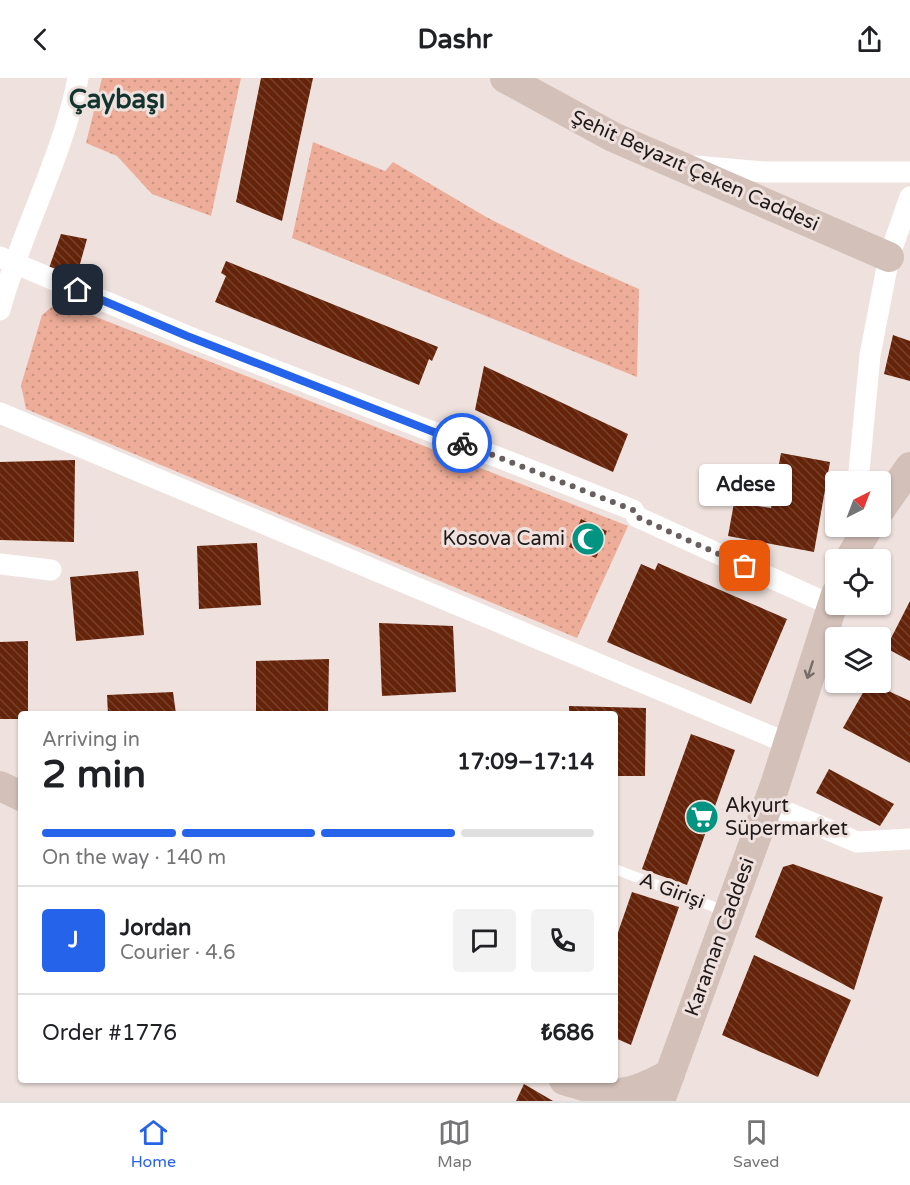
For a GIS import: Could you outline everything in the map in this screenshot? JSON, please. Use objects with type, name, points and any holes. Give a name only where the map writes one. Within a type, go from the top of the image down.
[{"type":"street","points":[[0,310],[6,260],[71,115],[78,78]]},
{"type":"street","name":"Şehit Beyazıt Çeken Caddesi","points":[[524,83],[613,137],[889,257]]},
{"type":"street","points":[[672,163],[765,172],[910,172]]},
{"type":"street","points":[[859,471],[870,355],[889,257],[910,197]]},
{"type":"street","points":[[6,260],[187,336],[633,510],[637,517],[825,597]]},
{"type":"street","points":[[0,413],[787,743]]},
{"type":"street","points":[[891,494],[910,467]]},
{"type":"street","points":[[0,564],[51,570]]},
{"type":"street","name":"Karaman Caddesi","points":[[665,1088],[768,804],[828,615]]},
{"type":"street","points":[[0,786],[18,795]]},
{"type":"street","points":[[768,804],[857,842],[910,839]]},
{"type":"street","points":[[562,1083],[583,1101]]},
{"type":"street","points":[[576,1083],[624,1095],[645,1088],[665,1088]]},
{"type":"lane","name":"A Girişi","points":[[618,870],[728,913]]},
{"type":"shaded area","points":[[102,78],[241,78],[211,216],[152,194],[117,156],[86,143]]},
{"type":"shaded area","points":[[313,142],[385,171],[393,162],[488,218],[566,257],[639,289],[637,377],[292,238]]},
{"type":"shaded area","points":[[58,302],[628,526],[577,638],[26,409],[21,385],[42,315]]},
{"type":"building","points":[[261,78],[313,78],[282,221],[236,202]]},
{"type":"building","points":[[61,234],[87,239],[76,278],[49,268]]},
{"type":"building","points":[[226,261],[438,347],[432,361],[429,359],[419,385],[215,302],[226,276],[221,273]]},
{"type":"building","points":[[893,335],[910,341],[910,381],[884,374]]},
{"type":"building","points":[[484,366],[628,434],[613,472],[475,410]]},
{"type":"building","points":[[781,453],[830,462],[828,471],[825,471],[825,490],[814,552],[728,536],[736,492],[753,495],[751,505],[771,508]]},
{"type":"building","points":[[75,460],[74,542],[0,540],[0,462]]},
{"type":"building","name":"Kosova Cami","points":[[581,519],[607,531],[596,558],[569,547]]},
{"type":"building","points":[[257,543],[261,605],[199,609],[197,546]]},
{"type":"building","points":[[658,563],[787,619],[751,704],[607,642],[641,564],[655,570]]},
{"type":"building","points":[[138,571],[144,635],[76,641],[70,577]]},
{"type":"building","points":[[910,601],[910,661],[891,651],[891,638]]},
{"type":"building","points":[[379,623],[453,626],[456,692],[382,696]]},
{"type":"building","points":[[28,641],[28,711],[18,711],[18,719],[0,719],[0,642]]},
{"type":"building","points":[[329,659],[328,711],[256,711],[256,661]]},
{"type":"building","points":[[173,692],[176,711],[108,711],[107,695]]},
{"type":"building","points":[[891,692],[910,701],[910,763],[843,728],[863,693]]},
{"type":"building","points":[[569,706],[646,708],[645,776],[618,776],[618,711],[569,711]]},
{"type":"building","points":[[691,734],[735,750],[687,885],[642,869]]},
{"type":"building","points":[[829,769],[894,804],[880,826],[816,793]]},
{"type":"building","points":[[793,864],[883,897],[854,990],[755,937],[783,867]]},
{"type":"building","points":[[632,892],[679,907],[631,1045],[618,1039],[618,932]]},
{"type":"building","points":[[754,955],[851,1000],[818,1077],[722,1035]]},
{"type":"building","points":[[524,1084],[553,1101],[516,1101]]},
{"type":"way so far","points":[[462,443],[633,510],[637,517],[745,566]]},
{"type":"place","name":"Kosova Cami","points":[[588,539]]},
{"type":"place","name":"Adese","points":[[745,566]]},
{"type":"place","name":"Akyurt Süpermarket","points":[[702,817]]},
{"type":"district","name":"Çaybaşı","points":[[117,99]]},
{"type":"route","points":[[78,290],[187,336],[462,443]]}]
